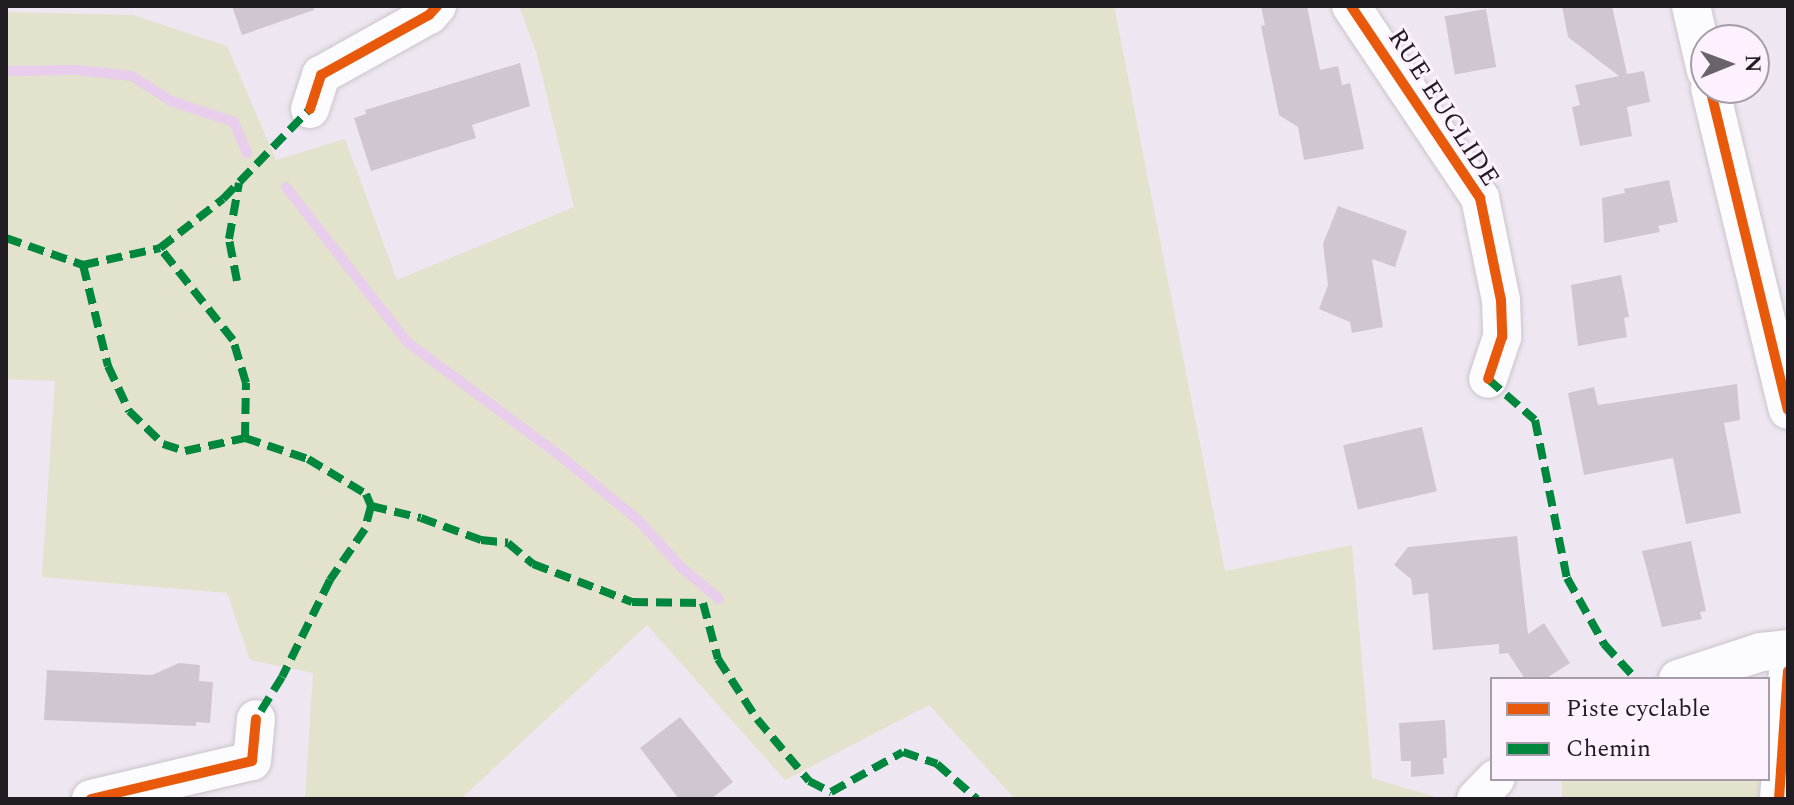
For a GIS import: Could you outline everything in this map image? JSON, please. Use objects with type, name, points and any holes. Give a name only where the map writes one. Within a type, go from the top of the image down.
[{"type":"street","points":[[310,109],[321,75],[429,15],[437,6]]},
{"type":"street","name":"RUE EUCLIDE","points":[[1351,6],[1480,198],[1501,312],[1502,337],[1488,379]]},
{"type":"street","points":[[1714,104],[1788,410]]},
{"type":"street","points":[[1684,677],[1761,652],[1788,649]]},
{"type":"street","points":[[1779,799],[1788,671]]},
{"type":"street","points":[[91,799],[252,761],[256,719]]},
{"type":"street","points":[[1476,799],[1493,781]]},
{"type":"green space","points":[[519,6],[1114,6],[1225,571],[1352,545],[1372,778],[1442,799],[1015,799],[929,705],[785,780],[647,625],[461,799],[305,799],[313,673],[250,660],[227,593],[42,577],[55,381],[6,379],[6,12],[133,15],[227,46],[276,160],[345,139],[397,280],[574,207],[536,51]]},
{"type":"green space","points":[[1562,781],[1759,781],[1759,799],[1562,799]]},
{"type":"building","points":[[232,6],[314,6],[314,10],[242,35]]},
{"type":"building","points":[[1261,6],[1307,6],[1320,70],[1338,66],[1342,85],[1350,83],[1364,149],[1304,160],[1298,127],[1279,115],[1261,26],[1265,25]]},
{"type":"building","points":[[1562,6],[1612,6],[1627,74],[1644,71],[1650,102],[1627,107],[1632,136],[1580,146],[1572,107],[1580,105],[1575,85],[1619,76],[1568,37]]},
{"type":"building","points":[[1486,9],[1496,67],[1455,74],[1445,16]]},
{"type":"building","points":[[520,63],[530,106],[472,125],[476,138],[371,171],[354,118],[366,114],[365,110]]},
{"type":"building","points":[[1669,180],[1678,222],[1658,226],[1660,232],[1604,243],[1602,198],[1625,193],[1624,189]]},
{"type":"building","points":[[1338,206],[1407,231],[1395,267],[1372,259],[1383,327],[1352,333],[1350,322],[1319,309],[1328,285],[1323,244]]},
{"type":"building","points":[[1621,275],[1629,317],[1624,318],[1627,337],[1578,346],[1571,285]]},
{"type":"building","points":[[1737,384],[1740,420],[1724,423],[1741,513],[1686,524],[1673,458],[1584,475],[1568,393],[1594,387],[1598,405]]},
{"type":"building","points":[[1422,427],[1437,491],[1358,510],[1343,445]]},
{"type":"building","points":[[1517,536],[1528,634],[1544,623],[1570,663],[1548,677],[1524,677],[1508,653],[1499,654],[1499,644],[1433,650],[1428,593],[1413,595],[1411,579],[1394,565],[1408,547]]},
{"type":"building","points":[[1691,541],[1706,611],[1700,612],[1702,619],[1662,627],[1642,551]]},
{"type":"building","points":[[179,663],[200,665],[199,681],[213,682],[210,723],[196,722],[196,726],[44,720],[47,670],[152,675]]},
{"type":"building","points":[[680,717],[733,782],[711,799],[679,799],[640,748]]},
{"type":"building","points":[[1445,720],[1447,758],[1443,758],[1444,774],[1411,777],[1411,761],[1401,761],[1399,723]]},
{"type":"waterway","points":[[6,71],[77,70],[132,76],[171,101],[234,122],[247,153]]},
{"type":"waterway","points":[[286,187],[407,342],[558,454],[638,520],[682,568],[719,599]]},
{"type":"marked path","points":[[245,438],[246,383],[233,340],[160,248],[223,199],[310,109]]},
{"type":"marked path","points":[[237,281],[229,239],[239,183]]},
{"type":"marked path","points":[[6,238],[83,265],[108,366],[129,411],[163,444],[185,451],[245,438],[308,459],[366,494],[371,506],[365,529],[330,580],[282,677],[256,719]]},
{"type":"marked path","points":[[83,265],[160,248]]},
{"type":"marked path","points":[[1488,379],[1535,420],[1567,578],[1604,644],[1634,677]]},
{"type":"marked path","points":[[371,506],[421,518],[481,540],[508,543],[533,564],[632,602],[703,603],[718,659],[757,719],[809,781],[831,792],[903,752],[937,764],[977,799]]},
{"type":"cycle path","points":[[310,109],[321,75],[429,15],[437,6]]},
{"type":"cycle path","points":[[1351,6],[1480,198],[1501,300],[1502,337],[1488,379]]},
{"type":"cycle path","points":[[1714,104],[1788,410]]},
{"type":"cycle path","points":[[1779,799],[1788,671]]},
{"type":"cycle path","points":[[91,799],[252,761],[256,719]]}]
